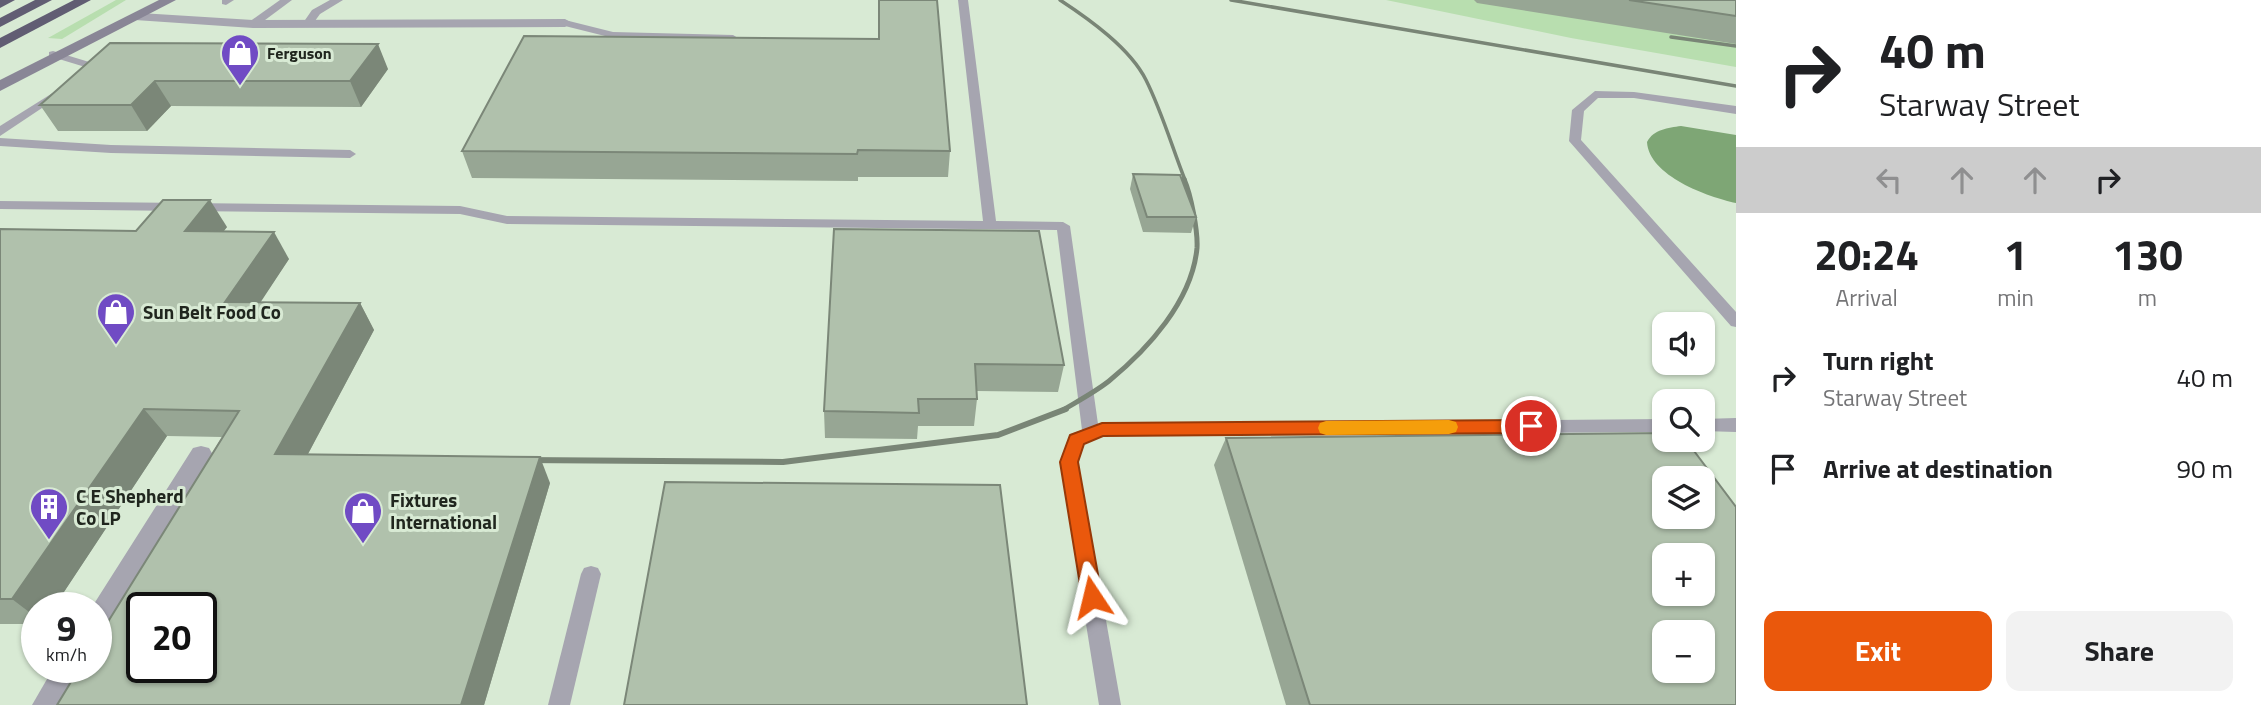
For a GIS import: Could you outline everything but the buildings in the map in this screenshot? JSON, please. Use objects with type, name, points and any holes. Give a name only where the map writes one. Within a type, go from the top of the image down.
[{"type":"highway","points":[[0,4],[8,0]]},
{"type":"highway","points":[[0,23],[45,0]]},
{"type":"highway","points":[[4,42],[84,0]]},
{"type":"main road","points":[[57,55],[144,0]]},
{"type":"main road","points":[[0,86],[169,0]]},
{"type":"street","points":[[140,16],[253,24],[565,23]]},
{"type":"street","points":[[112,598],[201,455]]},
{"type":"street","points":[[46,705],[60,683]]},
{"type":"lane","points":[[253,24],[287,0]]},
{"type":"lane","points":[[308,23],[316,12],[338,0]]},
{"type":"lane","points":[[963,0],[990,225]]},
{"type":"lane","points":[[565,23],[613,34],[748,39]]},
{"type":"lane","points":[[0,132],[89,71],[57,55]]},
{"type":"lane","points":[[1736,110],[1634,95],[1595,94],[1578,110],[1574,141],[1736,322]]},
{"type":"lane","points":[[0,142],[111,149],[350,154]]},
{"type":"lane","points":[[0,205],[460,210],[507,220],[1063,226],[1091,434]]},
{"type":"lane","points":[[1715,425],[1736,425]]},
{"type":"lane","points":[[1110,705],[1069,462],[1076,439],[1102,429],[1652,426]]},
{"type":"lane","points":[[559,705],[591,574]]},
{"type":"shaded area","points":[[116,0],[126,0],[62,39],[48,38]]},
{"type":"shaded area","points":[[1386,0],[1478,0],[1736,43],[1736,67],[1571,38]]},
{"type":"shaded area","points":[[1681,126],[1736,135],[1736,203],[1711,196],[1682,183],[1669,175],[1650,154],[1647,142],[1650,138],[1657,132]]},
{"type":"railway","points":[[1060,0],[1108,35],[1139,68],[1157,104],[1185,180]]},
{"type":"railway","points":[[1231,0],[1736,86]]},
{"type":"railway","points":[[1671,37],[1736,46]]},
{"type":"railway","points":[[1063,410],[1098,389],[1124,368],[1153,339],[1187,287],[1197,248],[1194,213],[1184,179]]},
{"type":"railway","points":[[522,460],[783,462],[998,435],[1066,409]]},
{"type":"slow traffic","points":[[1326,428],[1449,427]]},
{"type":"place","name":"Ferguson","points":[[240,87]]},
{"type":"place","name":"Sun Belt Food Co","points":[[116,346]]},
{"type":"place","name":"C E Shepherd Co LP","points":[[49,541]]},
{"type":"place","name":"Fixtures International","points":[[363,545]]},
{"type":"route","points":[[1092,597],[1069,462],[1076,439],[1102,429],[1531,426]]}]
